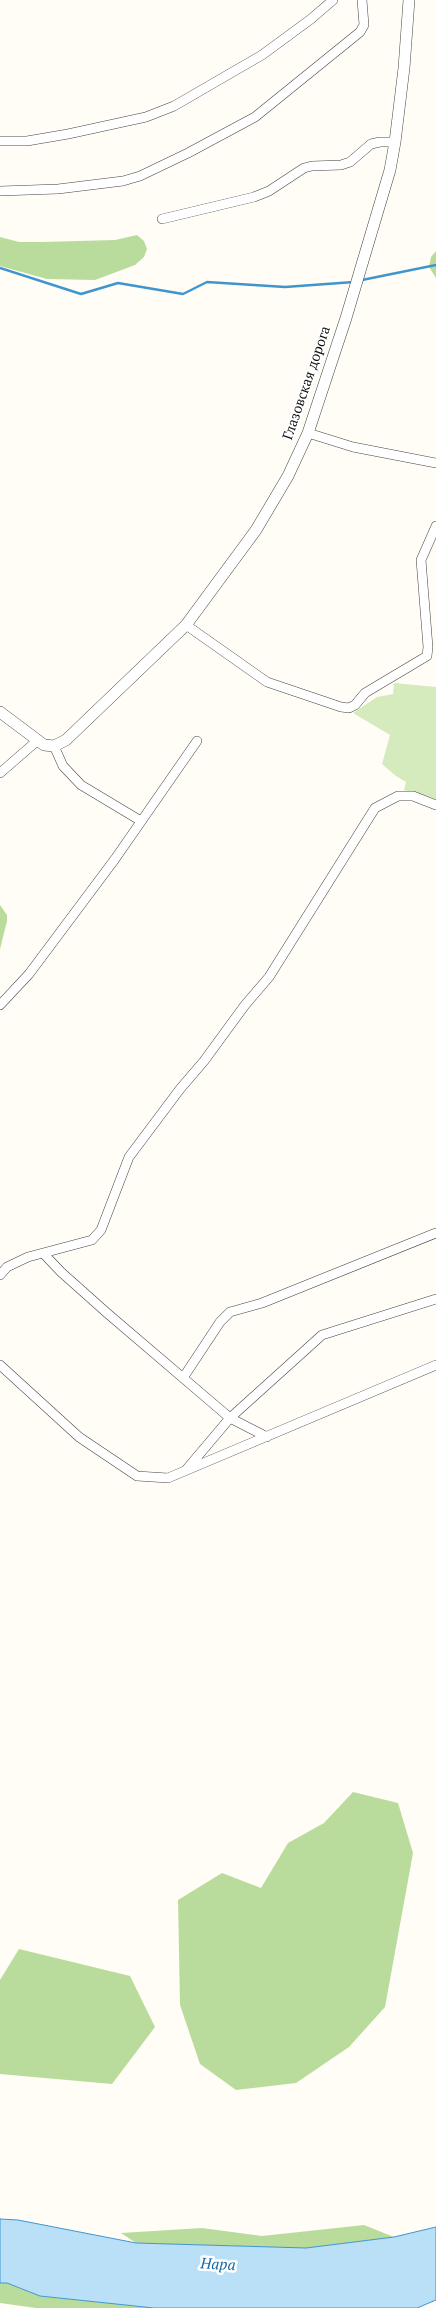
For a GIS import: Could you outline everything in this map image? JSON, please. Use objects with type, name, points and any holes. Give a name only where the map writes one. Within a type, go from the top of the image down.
[{"type":"street","points":[[0,141],[27,141],[68,134],[146,117],[174,106],[262,55],[312,19],[333,0]]},
{"type":"street","points":[[0,190],[58,189],[123,181],[140,176],[188,153],[255,117],[360,32],[364,25],[362,0]]},
{"type":"street","name":"Глазовская дорога","points":[[54,746],[66,740],[186,625],[256,530],[288,476],[308,433],[390,170],[396,142],[409,0]]},
{"type":"street","points":[[162,218],[254,197],[269,191],[304,168],[341,165],[350,162],[371,144],[396,142]]},
{"type":"street","points":[[308,433],[353,447],[436,462]]},
{"type":"street","points":[[186,625],[267,682],[349,708],[355,705],[365,693],[427,656],[428,647],[421,560],[436,526]]},
{"type":"street","points":[[0,712],[44,745],[54,746],[63,766],[81,785],[141,821]]},
{"type":"street","points":[[0,773],[38,740]]},
{"type":"street","points":[[0,1006],[29,974],[197,741]]},
{"type":"street","points":[[0,1275],[7,1267],[28,1257],[92,1240],[101,1230],[129,1157],[245,1005],[270,977],[375,808],[398,796],[413,796],[436,805]]},
{"type":"street","points":[[183,1378],[220,1322],[230,1312],[262,1303],[436,1232]]},
{"type":"street","points":[[44,1252],[61,1272],[230,1418],[267,1437]]},
{"type":"street","points":[[184,1472],[230,1418],[322,1335],[436,1299]]},
{"type":"street","points":[[0,1365],[79,1437],[137,1476],[168,1478],[436,1365]]},
{"type":"green space","points":[[137,235],[144,241],[147,249],[144,257],[135,265],[95,280],[47,279],[0,266],[0,237],[19,242],[42,242],[115,240]]},
{"type":"green space","points":[[436,251],[436,278],[429,267],[431,257]]},
{"type":"green space","points":[[394,683],[436,687],[436,800],[404,790],[406,782],[382,764],[390,735],[353,713],[377,697],[393,694]]},
{"type":"green space","points":[[0,905],[7,915],[7,921],[0,949]]},
{"type":"green space","points":[[353,1792],[398,1803],[413,1853],[385,2007],[349,2047],[296,2083],[236,2090],[200,2064],[180,2005],[178,1900],[222,1873],[261,1888],[288,1843],[324,1823]]},
{"type":"green space","points":[[19,1949],[130,1976],[155,2027],[112,2084],[0,2074],[0,1980]]},
{"type":"green space","points":[[364,2225],[394,2237],[306,2248],[136,2243],[121,2233],[202,2228],[262,2236]]},
{"type":"green space","points":[[0,2283],[7,2283],[40,2296],[154,2308],[36,2308],[0,2303]]},
{"type":"water","name":"Нара","points":[[0,2219],[18,2220],[136,2243],[306,2248],[394,2237],[436,2227],[436,2300],[417,2308],[154,2308],[40,2296],[7,2283],[0,2283]]},
{"type":"waterway","points":[[362,280],[436,265]]},
{"type":"waterway","points":[[0,268],[81,294],[118,283],[183,294],[207,282],[285,287],[354,282]]}]
